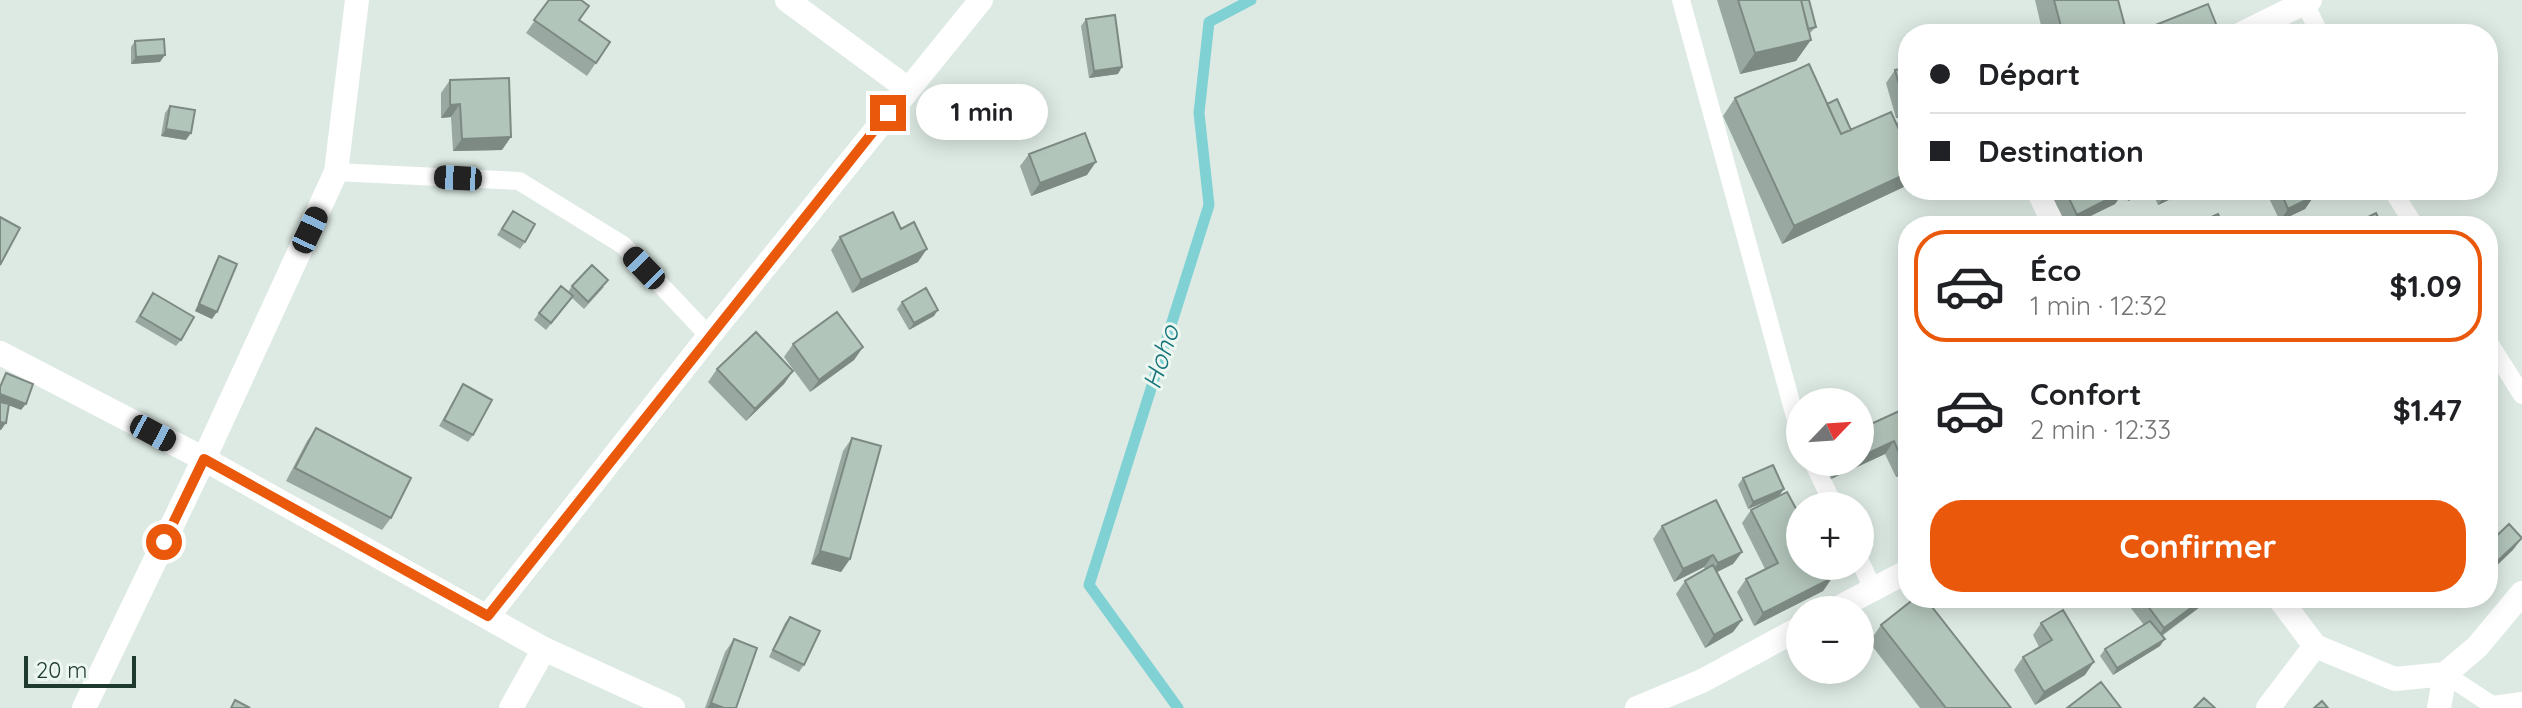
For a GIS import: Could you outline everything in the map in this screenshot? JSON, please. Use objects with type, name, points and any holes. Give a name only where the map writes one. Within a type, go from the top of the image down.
[{"type":"street","points":[[84,708],[204,459],[336,172],[357,0]]},
{"type":"street","points":[[787,0],[908,89]]},
{"type":"street","points":[[488,616],[709,336],[981,0]]},
{"type":"street","points":[[2261,24],[2306,1]]},
{"type":"street","points":[[0,353],[204,459],[544,649],[673,708]]},
{"type":"street","points":[[1860,596],[1898,576]]},
{"type":"street","points":[[2286,608],[2315,646],[2395,679],[2445,674],[2477,647],[2522,593]]},
{"type":"street","points":[[1637,708],[1702,681],[1786,636]]},
{"type":"street","points":[[2268,708],[2315,646]]},
{"type":"street","points":[[511,708],[544,649]]},
{"type":"street","points":[[2439,708],[2445,674]]},
{"type":"lane","points":[[1681,0],[1787,388]]},
{"type":"lane","points":[[2306,1],[2316,24]]},
{"type":"lane","points":[[336,172],[519,181],[623,245],[709,336]]},
{"type":"lane","points":[[2498,357],[2522,395]]},
{"type":"lane","points":[[1869,580],[1873,589]]},
{"type":"lane","points":[[2445,674],[2492,705],[2522,701]]},
{"type":"building","points":[[549,0],[581,0],[589,6],[579,20],[610,42],[596,63],[534,20]]},
{"type":"building","points":[[1738,0],[1801,0],[1811,40],[1755,53]]},
{"type":"building","points":[[1801,0],[1809,0],[1816,27],[1808,29]]},
{"type":"building","points":[[2054,0],[2118,0],[2124,24],[2060,24]]},
{"type":"building","points":[[2208,4],[2216,24],[2158,24]]},
{"type":"building","points":[[1115,15],[1122,67],[1094,71],[1086,19]]},
{"type":"building","points":[[164,39],[165,55],[136,57],[135,41]]},
{"type":"building","points":[[1809,64],[1841,134],[1891,112],[1898,127],[1898,178],[1794,226],[1735,98]]},
{"type":"building","points":[[509,78],[511,137],[462,139],[460,104],[450,105],[450,80]]},
{"type":"building","points":[[1837,99],[1851,130],[1841,134],[1827,104]]},
{"type":"building","points":[[170,106],[195,110],[191,133],[166,129]]},
{"type":"building","points":[[1085,133],[1096,162],[1040,183],[1029,154]]},
{"type":"building","points":[[2070,200],[2106,200],[2077,215]]},
{"type":"building","points":[[2284,200],[2306,200],[2288,209]]},
{"type":"building","points":[[513,211],[535,224],[525,242],[502,229]]},
{"type":"building","points":[[893,212],[901,229],[914,222],[927,249],[861,280],[840,237]]},
{"type":"building","points":[[0,217],[20,228],[0,265]]},
{"type":"building","points":[[219,256],[237,264],[217,312],[199,304]]},
{"type":"building","points":[[592,265],[608,280],[588,302],[572,286]]},
{"type":"building","points":[[561,286],[573,296],[551,323],[539,313]]},
{"type":"building","points":[[926,288],[938,310],[914,323],[902,302]]},
{"type":"building","points":[[153,293],[194,317],[181,340],[140,316]]},
{"type":"building","points":[[837,312],[863,347],[819,380],[793,344]]},
{"type":"building","points":[[756,332],[793,371],[755,409],[717,369]]},
{"type":"building","points":[[6,373],[33,384],[26,404],[0,394]]},
{"type":"building","points":[[463,384],[492,400],[473,435],[444,420]]},
{"type":"building","points":[[0,402],[9,404],[6,423],[0,422]]},
{"type":"building","points":[[1898,412],[1898,450],[1894,441],[1874,450],[1874,423]]},
{"type":"building","points":[[316,428],[411,478],[391,518],[295,468]]},
{"type":"building","points":[[852,438],[881,446],[850,559],[820,551]]},
{"type":"building","points":[[1773,465],[1784,489],[1753,502],[1743,478]]},
{"type":"building","points":[[1786,492],[1786,580],[1828,580],[1797,596],[1786,596],[1786,601],[1763,613],[1746,579],[1778,563],[1751,510]]},
{"type":"building","points":[[1716,500],[1742,552],[1718,563],[1713,555],[1683,569],[1662,526]]},
{"type":"building","points":[[2509,524],[2522,538],[2498,561],[2498,534]]},
{"type":"building","points":[[1713,565],[1742,620],[1714,635],[1685,581]]},
{"type":"building","points":[[1902,608],[1933,608],[2011,708],[1946,708],[1881,625]]},
{"type":"building","points":[[2149,608],[2191,608],[2164,628]]},
{"type":"building","points":[[2063,610],[2094,662],[2044,692],[2023,657],[2052,640],[2041,623]]},
{"type":"building","points":[[790,617],[820,631],[804,665],[773,650]]},
{"type":"building","points":[[2150,621],[2165,639],[2117,668],[2105,649]]},
{"type":"building","points":[[734,639],[757,648],[736,708],[724,708],[711,703]]},
{"type":"building","points":[[2101,682],[2121,708],[2067,708]]},
{"type":"building","points":[[2204,698],[2215,708],[2194,708]]},
{"type":"building","points":[[235,700],[250,708],[231,708]]},
{"type":"building","points":[[2322,701],[2328,708],[2314,708]]},
{"type":"waterway","name":"Hoho","points":[[1178,708],[1089,585],[1209,205],[1199,113],[1209,22],[1251,0]]},
{"type":"route","points":[[164,542],[204,459],[488,616],[888,113]]}]
